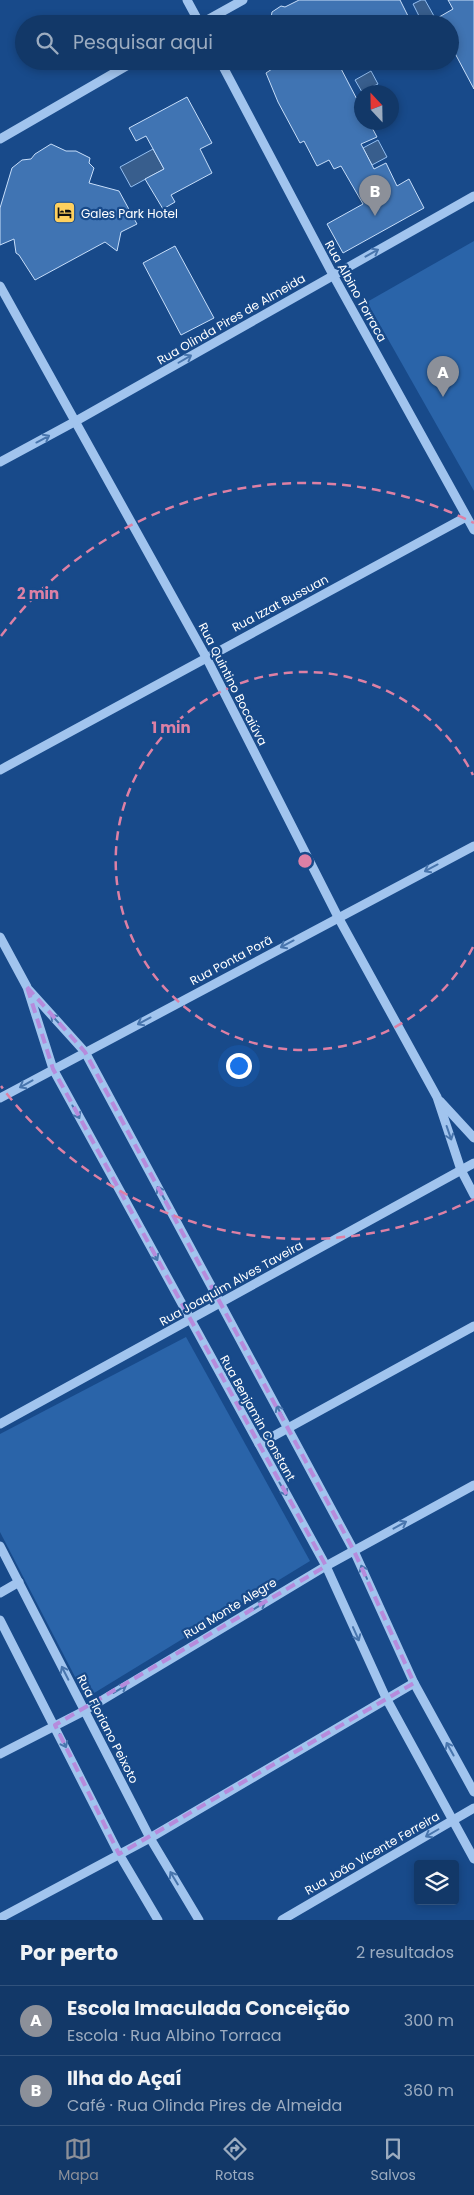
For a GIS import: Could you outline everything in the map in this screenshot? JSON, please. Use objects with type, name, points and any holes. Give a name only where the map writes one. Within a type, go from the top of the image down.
[{"type":"street","points":[[187,0],[195,15]]},
{"type":"street","points":[[216,15],[243,0]]},
{"type":"street","points":[[0,139],[119,70]]},
{"type":"street","name":"Rua Albino Torraca","points":[[225,70],[333,275],[474,530]]},
{"type":"street","name":"Rua Olinda Pires de Almeida","points":[[0,462],[474,196]]},
{"type":"street","name":"Rua Quintino Bocaiúva","points":[[0,286],[206,658],[338,917],[437,1097],[461,1170],[474,1195]]},
{"type":"street","name":"Rua Izzat Bussuan","points":[[0,770],[466,517]]},
{"type":"street","name":"Rua Ponta Porã","points":[[0,1098],[474,846]]},
{"type":"street","name":"Rua Benjamin Constant","points":[[0,937],[27,987],[53,1069],[326,1566],[386,1698],[474,1859]]},
{"type":"street","name":"Rua Benjamin Constant","points":[[27,987],[85,1052],[354,1550],[414,1683],[474,1792]]},
{"type":"street","name":"Rua Quintino Bocaiúva","points":[[437,1097],[474,1138]]},
{"type":"street","name":"Rua Joaquim Alves Taveira","points":[[0,1424],[474,1163]]},
{"type":"street","points":[[259,1444],[474,1326]]},
{"type":"street","name":"Rua Monte Alegre","points":[[0,1754],[84,1711],[326,1566],[474,1485]]},
{"type":"street","name":"Rua Floriano Peixoto","points":[[0,1546],[150,1838],[199,1920]]},
{"type":"street","points":[[0,1593],[19,1582]]},
{"type":"street","points":[[0,1620],[119,1854],[158,1920]]},
{"type":"street","points":[[0,1918],[150,1838],[414,1683]]},
{"type":"street","name":"Rua João Vicente Ferreira","points":[[282,1920],[474,1808]]},
{"type":"highlighted area","points":[[27,987],[85,1052],[354,1551],[414,1683],[119,1854],[55,1725],[326,1566],[53,1069]]},
{"type":"shaded area","points":[[425,0],[433,15],[418,15],[413,4]]},
{"type":"shaded area","points":[[371,71],[378,84],[358,85],[355,80]]},
{"type":"shaded area","points":[[378,140],[387,157],[372,165],[363,148]]},
{"type":"shaded area","points":[[153,149],[164,169],[131,187],[120,167]]},
{"type":"shaded area","points":[[474,241],[474,491],[367,302]]},
{"type":"shaded area","points":[[186,1337],[310,1561],[86,1698],[0,1532],[0,1434]]},
{"type":"building","points":[[299,0],[400,0],[408,15],[272,15],[272,12],[281,6],[285,7]]},
{"type":"building","points":[[448,0],[474,0],[474,89],[459,61],[459,15],[443,15],[453,9]]},
{"type":"building","points":[[270,70],[342,70],[354,94],[354,130],[373,130],[377,137],[361,144],[374,169],[386,163],[397,186],[409,179],[424,208],[343,253],[327,224],[363,204],[341,166],[334,169],[329,160],[317,166],[304,141],[300,143],[278,102],[266,73]]},
{"type":"building","points":[[187,97],[212,143],[200,149],[212,173],[171,195],[175,202],[163,209],[145,179],[164,169],[146,136],[136,141],[129,128]]},
{"type":"building","name":"Gales Park Hotel","points":[[51,144],[66,151],[76,151],[90,158],[89,163],[94,168],[89,183],[119,191],[137,224],[121,232],[117,251],[105,242],[35,280],[16,253],[14,239],[0,245],[0,208],[12,168],[22,160],[31,159],[35,154]]},
{"type":"building","points":[[175,246],[214,318],[181,335],[143,263]]},
{"type":"place","name":"Gales Park Hotel","points":[[65,213]]},
{"type":"place","name":"Ilha do Açaí","points":[[375,216]]},
{"type":"place","name":"Escola Imaculada Conceição","points":[[443,397]]}]
